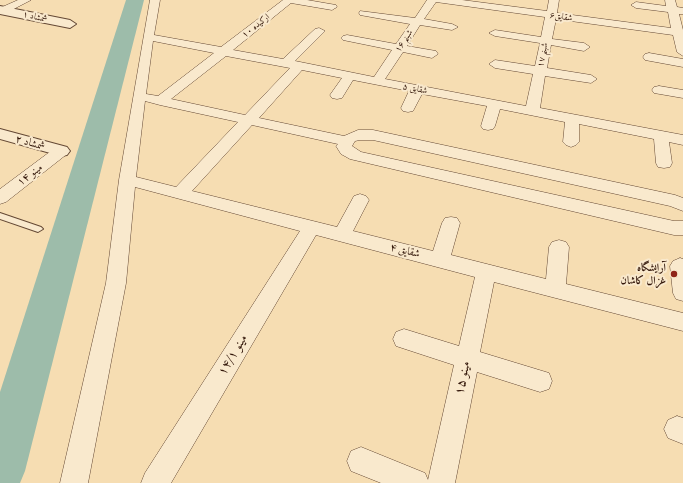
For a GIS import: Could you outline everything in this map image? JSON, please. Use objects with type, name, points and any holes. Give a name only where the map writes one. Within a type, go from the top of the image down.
[{"type":"street","points":[[2,10],[26,0]]},
{"type":"street","points":[[74,483],[116,283],[127,180],[155,0]]},
{"type":"street","points":[[288,0],[332,8]]},
{"type":"street","name":"ارکیده ۱۰","points":[[160,100],[288,0]]},
{"type":"street","name":"شبنم ۱۶","points":[[377,81],[432,0]]},
{"type":"street","name":"شقایق۶","points":[[440,0],[680,33]]},
{"type":"street","name":"شبنم ۱۷","points":[[532,111],[554,0]]},
{"type":"street","points":[[636,5],[675,7],[683,52]]},
{"type":"street","name":"شمشاد ۱","points":[[2,10],[70,24]]},
{"type":"street","points":[[364,13],[452,27]]},
{"type":"street","points":[[179,194],[247,120],[319,30]]},
{"type":"street","points":[[495,33],[584,47]]},
{"type":"street","name":"شقایق ۵","points":[[148,38],[683,140]]},
{"type":"street","points":[[347,38],[432,54]]},
{"type":"street","points":[[648,57],[683,63]]},
{"type":"street","points":[[495,64],[591,79]]},
{"type":"street","points":[[337,95],[350,76]]},
{"type":"street","points":[[408,108],[418,89]]},
{"type":"street","points":[[659,90],[683,94]]},
{"type":"street","points":[[139,96],[346,141],[358,135],[373,135],[674,201],[683,205]]},
{"type":"street","points":[[488,126],[495,104]]},
{"type":"street","points":[[571,142],[572,119]]},
{"type":"street","name":"شمشاد ۲","points":[[0,134],[60,151]]},
{"type":"street","points":[[661,136],[664,163]]},
{"type":"street","points":[[346,141],[344,146],[347,151],[356,156],[674,228],[683,228]]},
{"type":"street","name":"مینو ۱۴","points":[[0,198],[60,151]]},
{"type":"street","name":"شقایق ۴","points":[[127,180],[683,322]]},
{"type":"street","points":[[342,235],[360,200]]},
{"type":"street","points":[[440,260],[451,223]]},
{"type":"street","name":"مینو ۱۴/۱","points":[[155,483],[311,228]]},
{"type":"street","points":[[555,290],[559,247]]},
{"type":"street","points":[[680,266],[683,293]]},
{"type":"street","name":"مینو ۱۵","points":[[441,483],[486,272]]},
{"type":"street","points":[[404,339],[540,381]]},
{"type":"street","points":[[361,461],[415,483]]},
{"type":"lane","points":[[0,216],[38,229]]},
{"type":"waterway","points":[[0,471],[135,0]]},
{"type":"place","name":"آرایشگاه غزال کاشان","points":[[674,274]]}]
